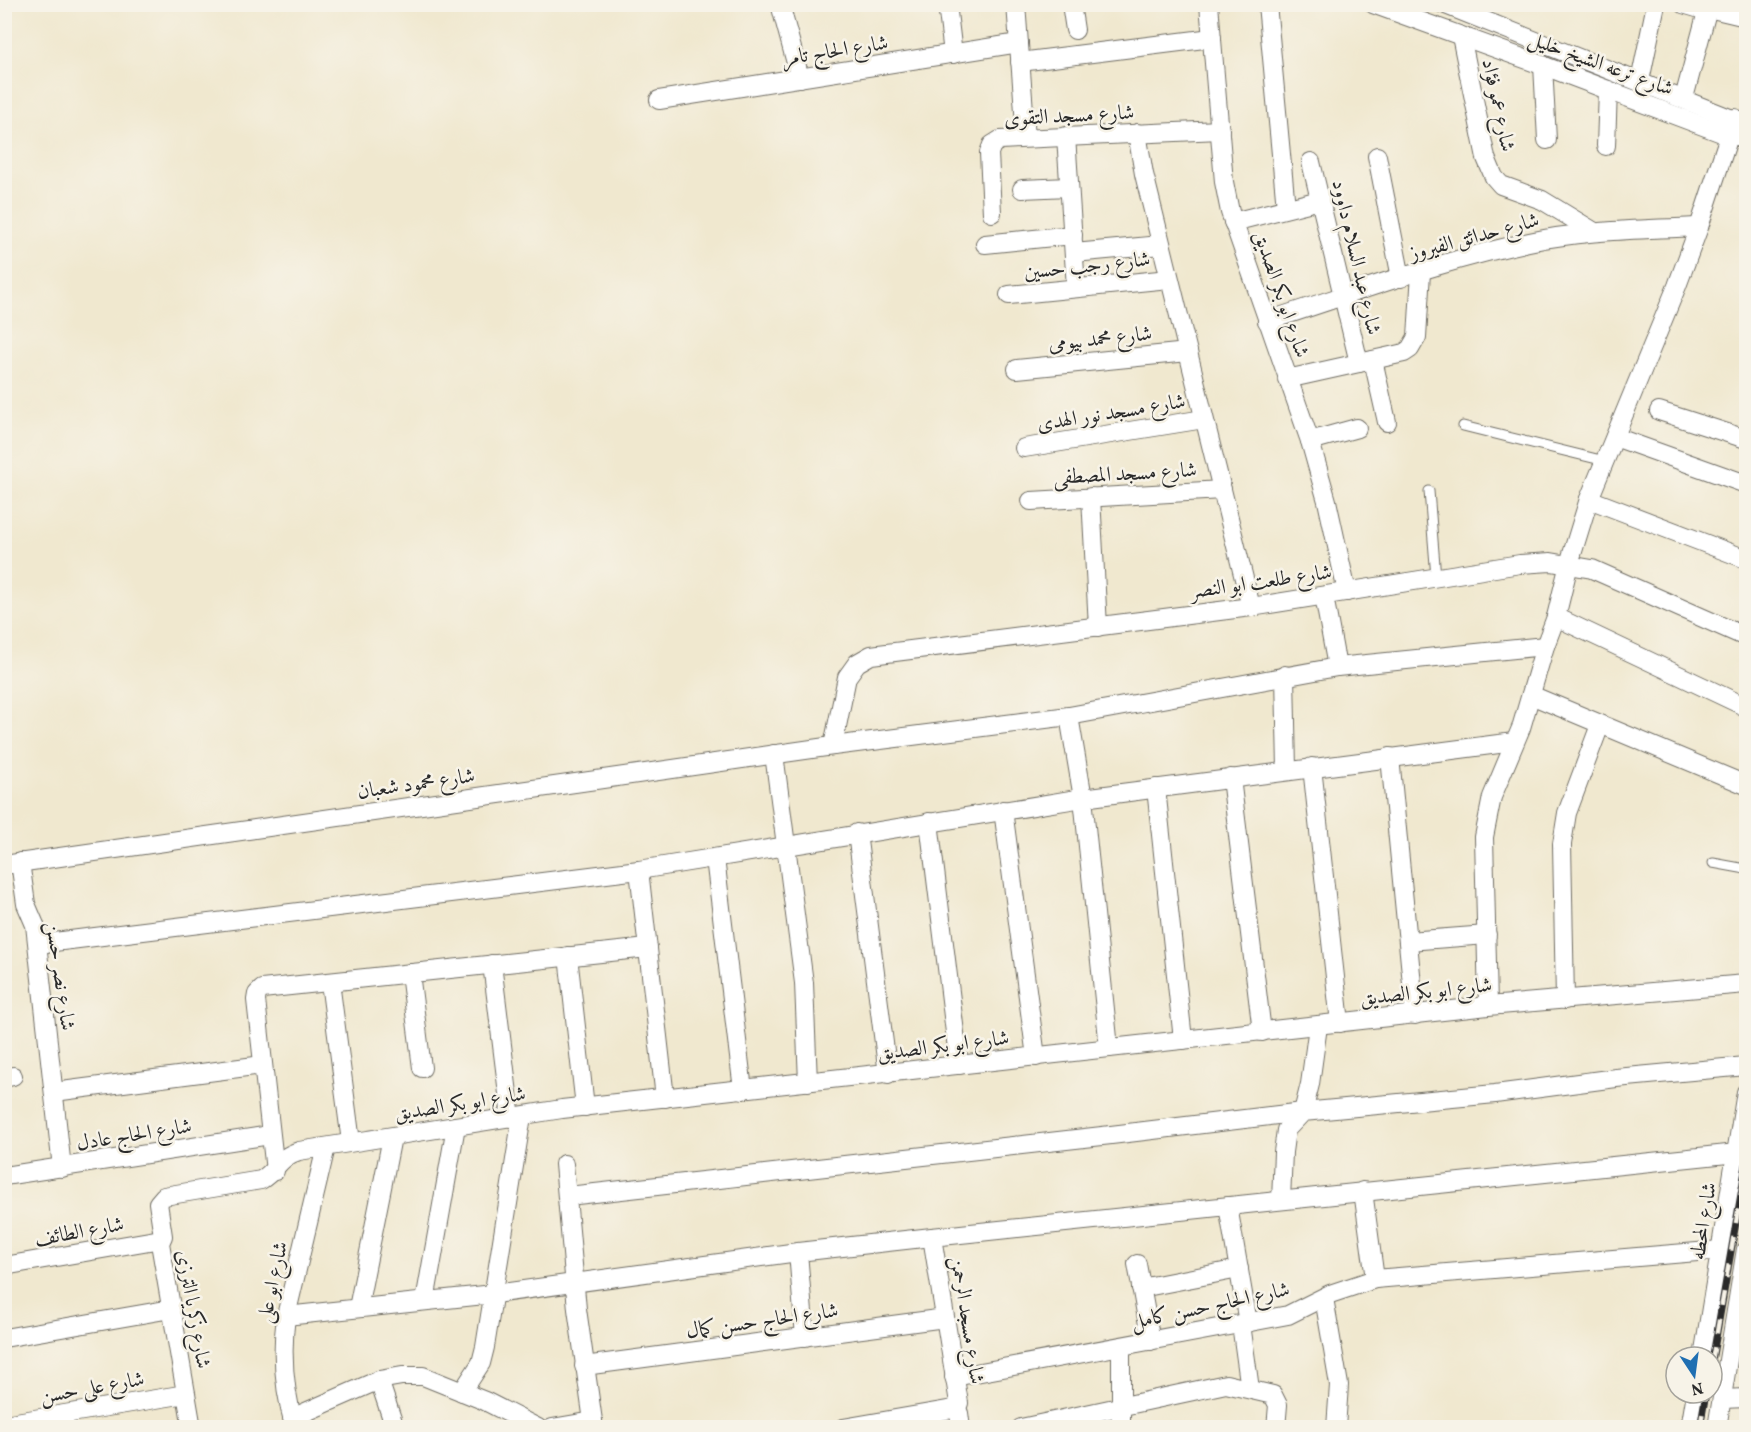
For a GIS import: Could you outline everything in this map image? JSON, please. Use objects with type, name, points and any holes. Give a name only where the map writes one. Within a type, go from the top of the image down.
[{"type":"street","points":[[780,4],[800,78]]},
{"type":"street","points":[[947,4],[952,54]]},
{"type":"street","points":[[1016,4],[1026,138]]},
{"type":"street","points":[[1071,4],[1075,30]]},
{"type":"street","name":"شارع ابو بكر الصديق","points":[[1209,4],[1224,182],[1233,222],[1310,441],[1327,501],[1347,592]]},
{"type":"street","points":[[1267,4],[1286,208]]},
{"type":"street","name":"شارع ترعه الشيخ خليل","points":[[1373,4],[1728,135],[1746,136]]},
{"type":"street","name":"شارع ترعه الشيخ خليل","points":[[1443,4],[1740,121]]},
{"type":"street","points":[[1640,81],[1656,4]]},
{"type":"street","points":[[1683,4],[1746,17]]},
{"type":"street","points":[[1684,98],[1708,8]]},
{"type":"street","name":"شارع عمو فؤاد","points":[[1461,36],[1486,158],[1494,177],[1510,190],[1542,200],[1593,231]]},
{"type":"street","points":[[1020,62],[1212,38]]},
{"type":"street","name":"شارع الحاج تامر","points":[[659,100],[1019,43]]},
{"type":"street","points":[[1543,65],[1547,140]]},
{"type":"street","points":[[1606,146],[1608,90]]},
{"type":"street","points":[[1488,1006],[1485,828],[1492,797],[1521,728],[1556,617],[1589,499],[1699,227],[1728,135],[1740,121]]},
{"type":"street","name":"شارع مسجد التقوى","points":[[992,213],[990,148],[999,140],[1220,130]]},
{"type":"street","points":[[1137,133],[1140,160],[1251,606]]},
{"type":"street","points":[[1066,136],[1076,288]]},
{"type":"street","points":[[1377,156],[1401,278]]},
{"type":"street","name":"شارع عبد السلام داوود","points":[[1311,162],[1343,296],[1387,422]]},
{"type":"street","points":[[1022,189],[1069,187]]},
{"type":"street","points":[[1233,222],[1320,200]]},
{"type":"street","name":"شارع حدائق الفيروز","points":[[1266,321],[1421,272],[1543,239],[1593,231],[1699,227]]},
{"type":"street","points":[[985,244],[1161,245]]},
{"type":"street","points":[[1287,379],[1404,352],[1417,337],[1421,272]]},
{"type":"street","name":"شارع رجب حسين","points":[[1009,296],[1169,279]]},
{"type":"street","name":"شارع محمد بيومى","points":[[1017,369],[1188,352]]},
{"type":"street","points":[[1659,411],[1746,440]]},
{"type":"street","name":"شارع مسجد نور الهدى","points":[[1024,448],[1204,420]]},
{"type":"street","points":[[1310,441],[1357,428]]},
{"type":"street","points":[[1615,437],[1746,484]]},
{"type":"street","name":"شارع مسجد المصطفى","points":[[1031,501],[1222,490]]},
{"type":"street","points":[[1091,497],[1098,627]]},
{"type":"street","points":[[1589,499],[1746,559]]},
{"type":"street","name":"شارع طلعت ابو النصر","points":[[833,746],[847,677],[857,663],[872,655],[1324,596],[1520,564],[1551,562],[1592,569],[1746,637]]},
{"type":"street","points":[[1324,596],[1337,667]]},
{"type":"street","points":[[1556,617],[1746,707]]},
{"type":"street","name":"شارع محمود شعبان","points":[[12,864],[774,754],[1069,716],[1337,667],[1545,646]]},
{"type":"street","points":[[1285,675],[1287,771]]},
{"type":"street","points":[[1531,695],[1746,785]]},
{"type":"street","points":[[1069,716],[1083,798],[1109,1048]]},
{"type":"street","points":[[1565,1000],[1562,844],[1567,813],[1600,724]]},
{"type":"street","points":[[38,944],[639,870],[785,844],[1083,798],[1514,742]]},
{"type":"street","points":[[774,754],[804,982],[808,1082]]},
{"type":"street","points":[[1390,757],[1415,1015]]},
{"type":"street","points":[[1312,767],[1340,1023]]},
{"type":"street","points":[[1231,778],[1262,1032]]},
{"type":"street","points":[[1156,788],[1183,1040]]},
{"type":"street","points":[[1003,810],[1036,1057]]},
{"type":"street","points":[[929,822],[958,1065]]},
{"type":"street","points":[[857,833],[888,1074]]},
{"type":"street","points":[[715,858],[743,1090]]},
{"type":"street","name":"شارع نصر حسن","points":[[12,864],[35,926],[38,944],[62,1168]]},
{"type":"street","points":[[639,870],[665,1098]]},
{"type":"street","points":[[1408,940],[1488,935]]},
{"type":"street","points":[[275,1171],[256,1000],[257,994],[262,989],[648,948]]},
{"type":"street","points":[[568,956],[585,1107]]},
{"type":"street","points":[[462,1392],[481,1363],[494,1294],[517,1117],[492,964]]},
{"type":"street","points":[[410,973],[422,1068]]},
{"type":"street","points":[[330,982],[351,1142]]},
{"type":"street","name":"شارع ابو بكر الصديق","points":[[160,1200],[164,1196],[261,1180],[275,1171],[279,1161],[287,1155],[326,1146],[585,1107],[1488,1006],[1746,984]]},
{"type":"street","points":[[1281,1200],[1286,1130],[1303,1112],[1310,1084],[1318,1026]]},
{"type":"street","points":[[54,1092],[263,1065]]},
{"type":"street","points":[[568,1196],[1111,1136],[1303,1112],[1495,1094],[1616,1078],[1746,1066]]},
{"type":"street","name":"شارع المحطه","points":[[1704,1345],[1746,1092]]},
{"type":"street","points":[[425,1301],[456,1126]]},
{"type":"street","name":"شارع الحاج عادل","points":[[4,1176],[270,1135]]},
{"type":"street","points":[[358,1308],[392,1137]]},
{"type":"street","name":"شارع ابو على","points":[[293,1423],[285,1380],[286,1316],[326,1146]]},
{"type":"street","points":[[286,1316],[494,1294],[798,1252],[1737,1153]]},
{"type":"street","points":[[552,1428],[594,1424],[584,1366],[564,1164]]},
{"type":"street","points":[[1364,1191],[1375,1279]]},
{"type":"street","name":"شارع زكريا الترزى","points":[[160,1200],[158,1206],[161,1239],[192,1428]]},
{"type":"street","points":[[1228,1206],[1239,1269],[1250,1389]]},
{"type":"street","name":"شارع مسجد الرحمن","points":[[933,1237],[959,1403],[959,1419]]},
{"type":"street","name":"شارع الطائف","points":[[4,1266],[161,1239]]},
{"type":"street","name":"شارع الحاج حسن كامل","points":[[954,1377],[1288,1315],[1357,1284],[1375,1279],[1721,1250]]},
{"type":"street","points":[[798,1252],[806,1337]]},
{"type":"street","points":[[1724,1392],[1739,1337],[1745,1259]]},
{"type":"street","points":[[1137,1264],[1151,1341]]},
{"type":"street","points":[[1141,1288],[1239,1269]]},
{"type":"street","points":[[1324,1298],[1338,1377],[1336,1428]]},
{"type":"street","points":[[4,1338],[171,1309]]},
{"type":"street","name":"شارع الحاج حسن كمال","points":[[584,1366],[945,1318]]},
{"type":"street","points":[[1121,1347],[1122,1428]]},
{"type":"street","points":[[293,1423],[380,1380],[402,1376],[423,1376],[485,1401],[538,1428]]},
{"type":"street","points":[[380,1380],[395,1428]]},
{"type":"street","points":[[1021,1428],[1226,1384],[1273,1395],[1278,1405],[1276,1428]]},
{"type":"street","name":"شارع على حسن","points":[[4,1425],[186,1394]]},
{"type":"street","points":[[1724,1399],[1746,1398]]},
{"type":"street","points":[[1690,1428],[1694,1405]]},
{"type":"street","points":[[1717,1428],[1721,1405]]},
{"type":"street","points":[[843,1428],[953,1409],[959,1419]]},
{"type":"lane","points":[[1463,426],[1605,461]]},
{"type":"lane","points":[[1429,491],[1436,577]]},
{"type":"lane","points":[[1713,863],[1746,869]]},
{"type":"railway","points":[[1715,1345],[1746,1165]]},
{"type":"railway","points":[[1700,1428],[1704,1405]]}]
